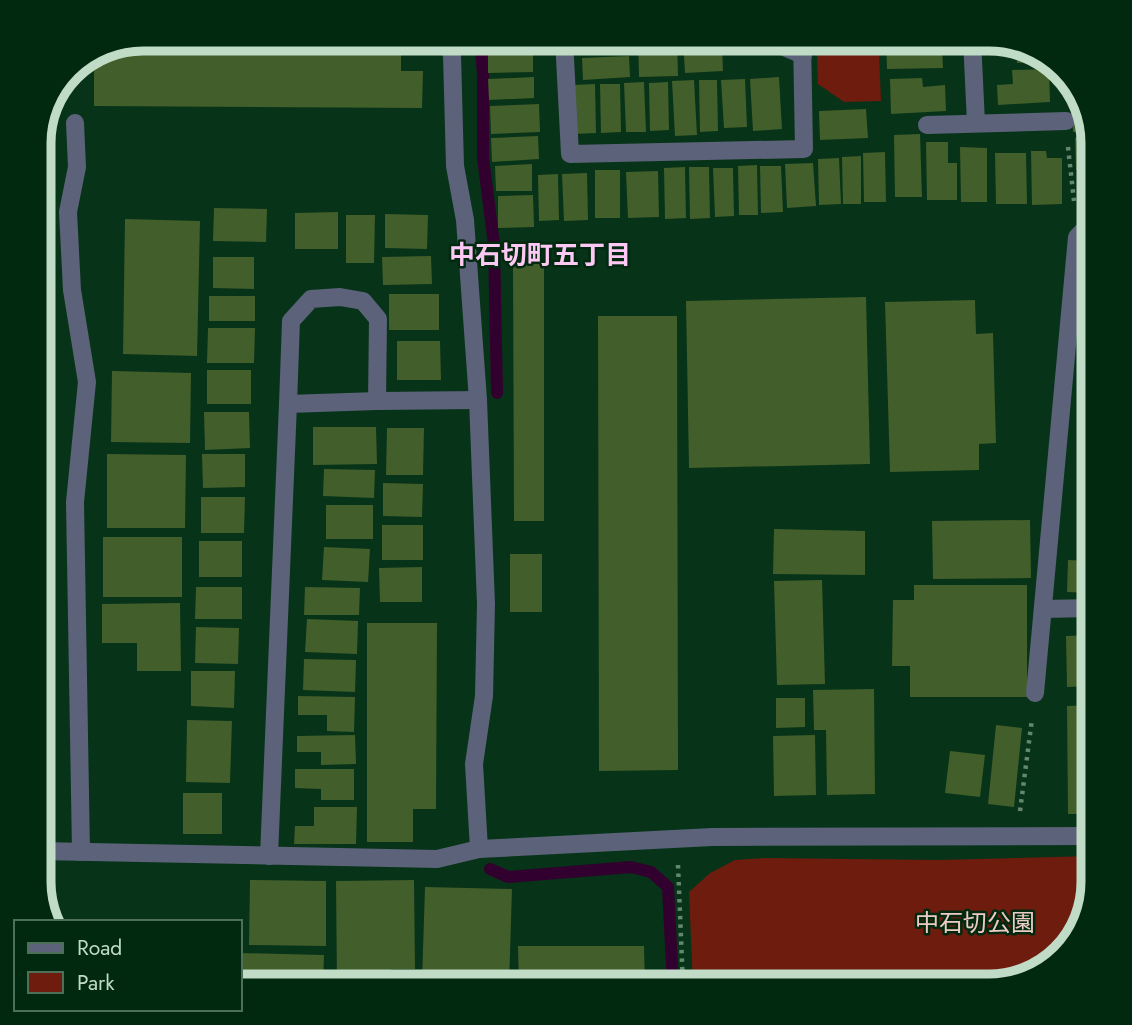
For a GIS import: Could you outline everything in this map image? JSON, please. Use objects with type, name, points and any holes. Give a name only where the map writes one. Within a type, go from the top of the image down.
[{"type":"street","points":[[451,51],[455,166],[464,219],[478,400],[486,604],[484,696],[474,764],[479,849]]},
{"type":"street","points":[[565,51],[570,154],[804,149],[802,51]]},
{"type":"street","points":[[973,51],[976,123]]},
{"type":"street","points":[[927,125],[1066,121]]},
{"type":"street","points":[[75,123],[77,167],[68,212],[72,290],[87,382],[75,502],[81,852]]},
{"type":"street","points":[[1035,693],[1077,237],[1081,233]]},
{"type":"street","points":[[269,856],[291,321],[311,299],[340,297],[363,301],[378,319],[377,401]]},
{"type":"street","points":[[288,404],[478,400]]},
{"type":"street","points":[[1043,609],[1081,608]]},
{"type":"street","points":[[51,851],[437,859],[479,849],[726,837],[1081,835]]},
{"type":"path","points":[[1065,91],[1077,237]]},
{"type":"path","points":[[1017,836],[1035,693]]},
{"type":"path","points":[[677,839],[683,974]]},
{"type":"green space","points":[[879,53],[881,101],[844,102],[818,84],[817,55]]},
{"type":"green space","name":"中石切公園","points":[[1081,856],[1079,900],[1074,917],[1066,933],[1040,959],[1007,972],[692,974],[689,892],[710,873],[735,860],[938,860]]},
{"type":"building","points":[[143,51],[401,51],[401,71],[423,71],[422,108],[94,106],[94,65],[125,53]]},
{"type":"building","points":[[581,51],[629,51],[581,54]]},
{"type":"building","points":[[638,51],[677,51],[678,76],[639,77]]},
{"type":"building","points":[[684,51],[722,51],[723,71],[685,73]]},
{"type":"building","points":[[886,51],[942,51],[943,68],[887,69]]},
{"type":"building","points":[[533,53],[533,72],[488,73],[488,55]]},
{"type":"building","points":[[629,56],[630,77],[583,80],[582,58]]},
{"type":"building","points":[[1016,56],[1033,62],[1017,63]]},
{"type":"building","points":[[1044,69],[1049,74],[1050,102],[998,105],[997,85],[1013,84],[1012,70]]},
{"type":"building","points":[[534,77],[534,98],[489,100],[488,79]]},
{"type":"building","points":[[779,77],[782,129],[753,131],[750,79]]},
{"type":"building","points":[[922,78],[923,87],[945,85],[946,111],[891,114],[890,79]]},
{"type":"building","points":[[745,79],[747,127],[724,128],[721,80]]},
{"type":"building","points":[[694,80],[697,135],[675,136],[672,81]]},
{"type":"building","points":[[699,80],[717,80],[718,131],[700,132]]},
{"type":"building","points":[[644,82],[646,132],[626,132],[624,83]]},
{"type":"building","points":[[668,82],[669,130],[650,131],[649,83]]},
{"type":"building","points":[[595,84],[596,133],[574,134],[574,85]]},
{"type":"building","points":[[600,84],[620,84],[621,132],[601,133]]},
{"type":"building","points":[[1072,102],[1080,132],[1073,132]]},
{"type":"building","points":[[539,104],[540,132],[491,134],[490,106]]},
{"type":"building","points":[[866,109],[868,138],[820,140],[819,111]]},
{"type":"building","points":[[920,134],[922,197],[895,197],[894,135]]},
{"type":"building","points":[[538,136],[539,159],[492,162],[491,138]]},
{"type":"building","points":[[1075,138],[1081,138],[1081,170],[1076,170]]},
{"type":"building","points":[[926,142],[948,142],[948,163],[957,163],[957,200],[927,200]]},
{"type":"building","points":[[960,147],[987,148],[987,202],[961,202]]},
{"type":"building","points":[[1031,151],[1046,151],[1047,158],[1062,158],[1062,204],[1032,205]]},
{"type":"building","points":[[885,152],[886,202],[864,202],[863,153]]},
{"type":"building","points":[[995,153],[1026,153],[1027,204],[996,204]]},
{"type":"building","points":[[861,156],[861,204],[843,204],[842,157]]},
{"type":"building","points":[[839,158],[841,204],[819,205],[818,159]]},
{"type":"building","points":[[813,163],[816,206],[787,208],[785,164]]},
{"type":"building","points":[[532,164],[532,191],[496,191],[495,166]]},
{"type":"building","points":[[757,165],[758,215],[739,215],[738,166]]},
{"type":"building","points":[[760,166],[781,166],[783,212],[761,213]]},
{"type":"building","points":[[685,167],[686,218],[665,219],[664,168]]},
{"type":"building","points":[[689,167],[709,167],[710,218],[690,219]]},
{"type":"building","points":[[713,168],[733,168],[734,216],[715,217]]},
{"type":"building","points":[[595,170],[620,170],[620,218],[595,218]]},
{"type":"building","points":[[658,171],[659,217],[628,218],[626,172]]},
{"type":"building","points":[[587,173],[588,220],[564,221],[562,174]]},
{"type":"building","points":[[558,174],[559,220],[539,221],[538,175]]},
{"type":"building","points":[[1078,174],[1081,174],[1081,199],[1079,199]]},
{"type":"building","points":[[533,195],[534,227],[498,228],[498,196]]},
{"type":"building","points":[[214,208],[267,209],[266,242],[213,241]]},
{"type":"building","points":[[338,212],[338,249],[295,249],[295,213]]},
{"type":"building","points":[[385,214],[428,215],[427,249],[385,248]]},
{"type":"building","points":[[346,215],[375,215],[374,263],[346,263]]},
{"type":"building","points":[[125,219],[200,221],[197,356],[123,354]]},
{"type":"building","points":[[431,256],[432,284],[383,285],[382,257]]},
{"type":"building","points":[[213,257],[254,257],[254,289],[213,288]]},
{"type":"building","points":[[513,263],[544,263],[544,521],[514,521]]},
{"type":"building","points":[[389,294],[439,294],[439,330],[389,330]]},
{"type":"building","points":[[209,296],[255,296],[255,321],[209,321]]},
{"type":"building","points":[[866,297],[870,464],[689,468],[686,301]]},
{"type":"building","points":[[975,300],[976,334],[993,333],[996,443],[979,444],[979,470],[890,472],[885,302]]},
{"type":"building","points":[[598,316],[677,316],[678,770],[599,771]]},
{"type":"building","points":[[208,328],[255,328],[254,363],[207,363]]},
{"type":"building","points":[[397,341],[440,341],[441,380],[397,380]]},
{"type":"building","points":[[207,370],[251,370],[251,404],[207,404]]},
{"type":"building","points":[[112,371],[191,373],[190,443],[111,442]]},
{"type":"building","points":[[204,412],[249,412],[250,448],[205,450]]},
{"type":"building","points":[[313,427],[376,427],[377,464],[313,465]]},
{"type":"building","points":[[387,428],[424,428],[423,475],[386,475]]},
{"type":"building","points":[[107,454],[186,455],[185,528],[107,528]]},
{"type":"building","points":[[202,454],[245,454],[245,487],[203,488]]},
{"type":"building","points":[[324,469],[375,470],[374,498],[323,496]]},
{"type":"building","points":[[1079,473],[1081,473],[1081,498],[1077,498]]},
{"type":"building","points":[[383,483],[423,484],[422,517],[383,516]]},
{"type":"building","points":[[201,497],[245,497],[244,533],[201,533]]},
{"type":"building","points":[[326,505],[373,505],[373,539],[326,539]]},
{"type":"building","points":[[1030,520],[1031,578],[933,579],[932,521]]},
{"type":"building","points":[[382,525],[423,525],[423,560],[382,560]]},
{"type":"building","points":[[774,529],[865,531],[865,575],[773,574]]},
{"type":"building","points":[[103,537],[182,537],[182,597],[103,597]]},
{"type":"building","points":[[199,541],[242,541],[242,577],[199,577]]},
{"type":"building","points":[[324,547],[370,549],[368,582],[322,580]]},
{"type":"building","points":[[510,554],[542,554],[542,612],[510,612]]},
{"type":"building","points":[[1068,560],[1081,561],[1081,593],[1067,592]]},
{"type":"building","points":[[422,567],[422,602],[380,602],[379,568]]},
{"type":"building","points":[[822,580],[825,684],[777,685],[774,581]]},
{"type":"building","points":[[914,585],[1027,585],[1027,697],[910,697],[910,666],[892,666],[893,600],[914,600]]},
{"type":"building","points":[[196,587],[242,587],[242,619],[195,619]]},
{"type":"building","points":[[305,587],[360,588],[359,615],[304,615]]},
{"type":"building","points":[[180,603],[181,671],[137,671],[137,643],[102,643],[102,604]]},
{"type":"building","points":[[307,619],[358,621],[357,654],[305,652]]},
{"type":"building","points":[[367,623],[437,623],[436,809],[413,809],[413,842],[367,842]]},
{"type":"building","points":[[196,627],[239,628],[238,664],[195,663]]},
{"type":"building","points":[[1081,635],[1081,686],[1067,687],[1066,636]]},
{"type":"building","points":[[304,659],[356,660],[355,692],[303,690]]},
{"type":"building","points":[[191,671],[235,671],[234,708],[191,706]]},
{"type":"building","points":[[874,689],[875,794],[827,795],[826,730],[814,730],[813,690]]},
{"type":"building","points":[[298,696],[355,697],[354,732],[327,731],[327,715],[298,715]]},
{"type":"building","points":[[776,698],[805,698],[805,727],[776,728]]},
{"type":"building","points":[[1081,705],[1081,814],[1068,814],[1067,706]]},
{"type":"building","points":[[187,720],[232,721],[230,783],[186,782]]},
{"type":"building","points":[[996,725],[1022,728],[1014,807],[988,804]]},
{"type":"building","points":[[355,735],[356,764],[321,765],[321,752],[297,752],[297,736]]},
{"type":"building","points":[[815,735],[816,795],[774,796],[773,736]]},
{"type":"building","points":[[950,751],[985,755],[980,797],[945,793]]},
{"type":"building","points":[[295,769],[354,769],[354,800],[321,800],[321,789],[295,788]]},
{"type":"building","points":[[183,793],[222,793],[222,834],[183,834]]},
{"type":"building","points":[[314,807],[357,807],[356,844],[294,844],[295,826],[314,826]]},
{"type":"building","points":[[250,880],[326,881],[326,946],[249,945]]},
{"type":"building","points":[[414,880],[415,969],[391,969],[391,974],[337,974],[336,881]]},
{"type":"building","points":[[425,887],[512,889],[509,974],[422,974]]},
{"type":"building","points":[[518,946],[644,946],[645,974],[519,974]]},
{"type":"building","points":[[242,953],[324,955],[323,974],[242,974]]},
{"type":"waterway","points":[[481,51],[483,158],[494,244],[497,393]]},
{"type":"waterway","points":[[490,869],[508,877],[631,867],[651,872],[668,887],[672,974]]},
{"type":"district","name":"中石切町五丁目","points":[[540,255]]}]
